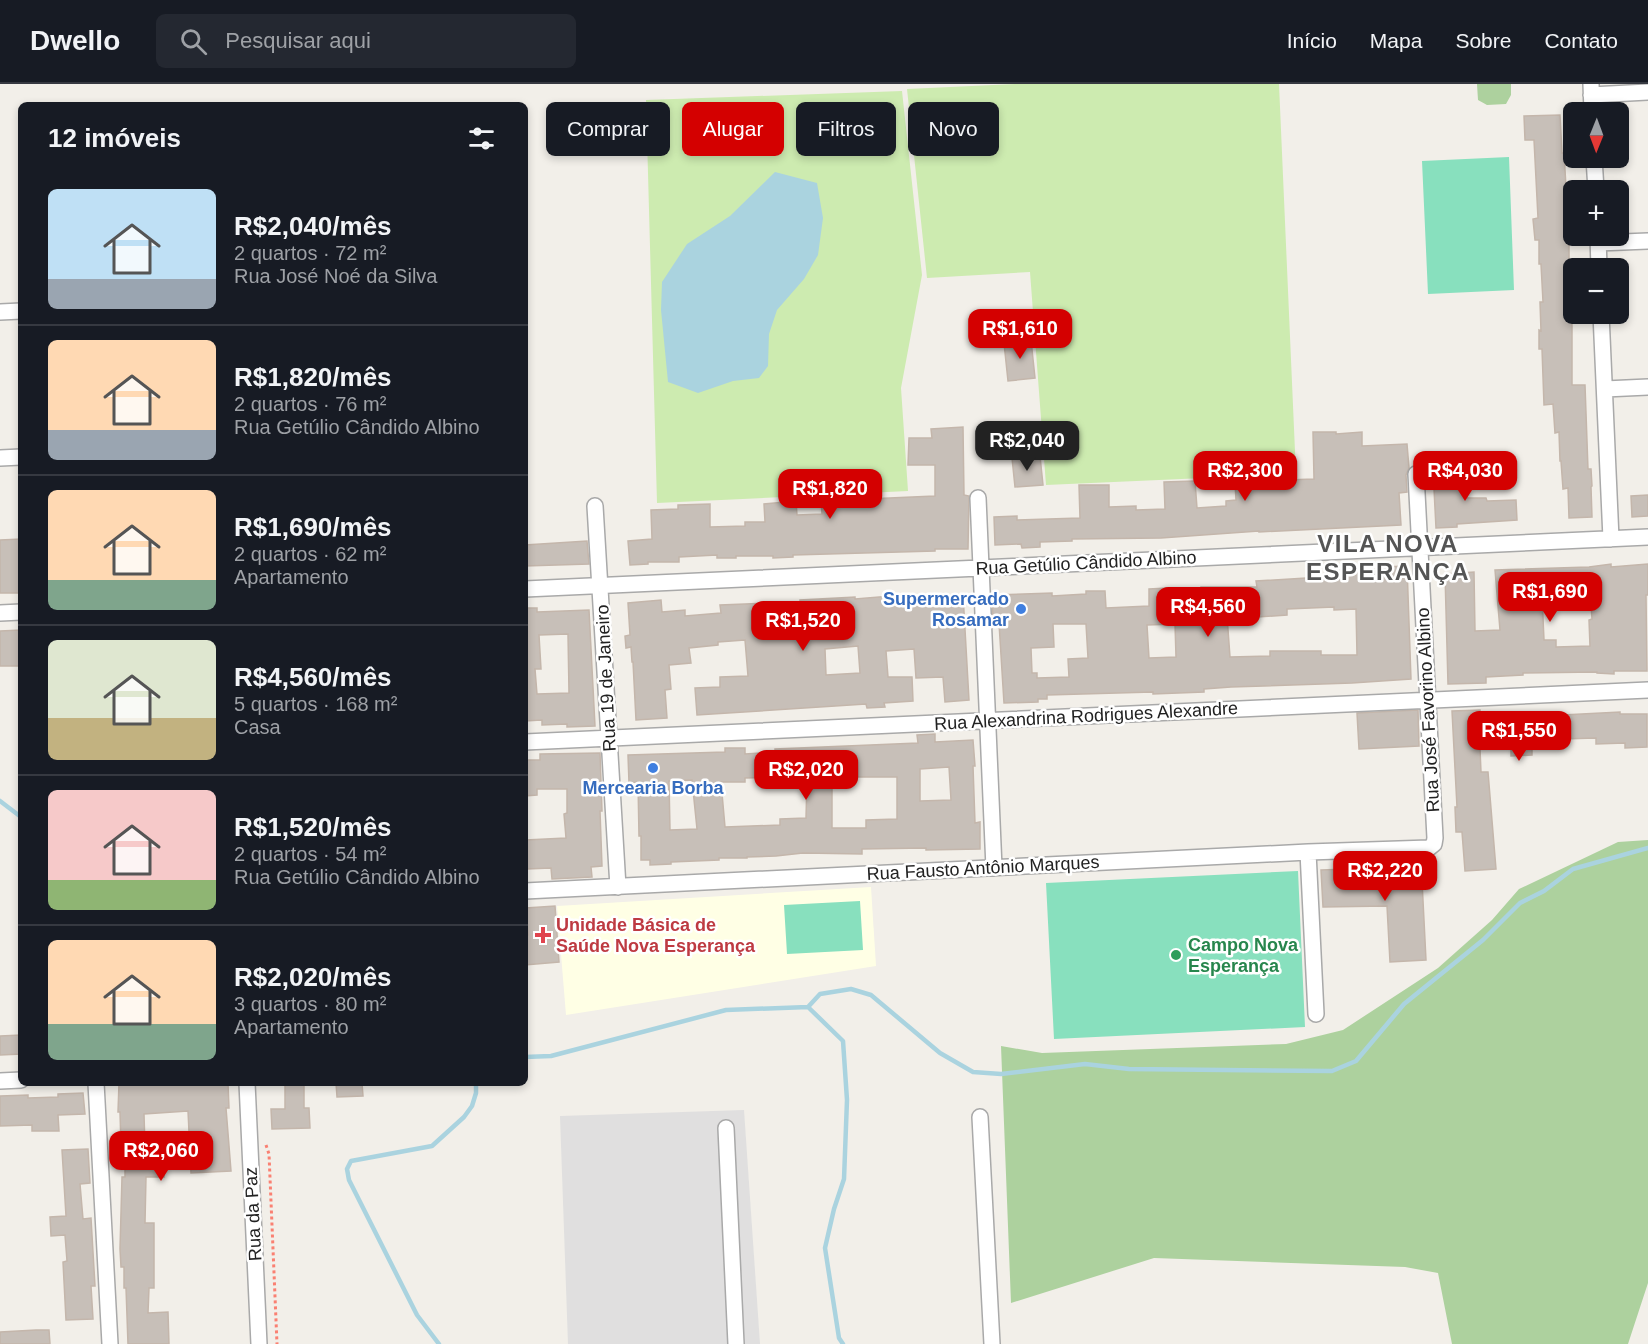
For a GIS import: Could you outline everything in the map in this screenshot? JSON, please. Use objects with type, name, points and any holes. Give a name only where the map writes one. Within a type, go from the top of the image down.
[{"type":"street","points":[[1591,90],[1648,92]]},
{"type":"street","points":[[1629,240],[1648,241]]},
{"type":"street","points":[[0,312],[18,311]]},
{"type":"street","points":[[1602,324],[1611,539]]},
{"type":"street","points":[[1605,389],[1648,387]]},
{"type":"street","points":[[0,458],[18,457]]},
{"type":"street","name":"Rua José Favorino Albino","points":[[1416,474],[1435,838]]},
{"type":"street","points":[[978,498],[994,868]]},
{"type":"street","name":"Rua 19 de Janeiro","points":[[595,506],[618,886]]},
{"type":"street","name":"Rua Getúlio Cândido Albino","points":[[528,589],[1648,537]]},
{"type":"street","points":[[0,613],[18,612]]},
{"type":"street","name":"Rua Alexandrina Rodrigues Alexandre","points":[[528,741],[1648,690]]},
{"type":"street","name":"Rua Fausto Antônio Marques","points":[[528,891],[1429,848],[1434,844],[1435,838]]},
{"type":"street","points":[[1308,852],[1316,1014]]},
{"type":"street","points":[[0,1081],[18,1080]]},
{"type":"street","points":[[96,1086],[110,1344]]},
{"type":"street","name":"Rua da Paz","points":[[247,1086],[259,1344]]},
{"type":"street","points":[[980,1117],[992,1344]]},
{"type":"street","points":[[726,1128],[736,1344]]},
{"type":"shaded area","points":[[871,887],[876,966],[566,1015],[557,906]]},
{"type":"shaded area","points":[[744,1110],[760,1344],[568,1344],[560,1116]]},
{"type":"green space","points":[[1015,84],[1279,84],[1296,474],[1046,485],[1030,272],[927,278],[914,156],[999,156],[999,102],[908,102],[907,89]]},
{"type":"green space","points":[[1477,84],[1511,84],[1511,95],[1506,104],[1487,105],[1478,100]]},
{"type":"green space","points":[[902,91],[922,275],[901,388],[908,491],[657,503],[648,156],[670,156],[670,102],[646,102],[646,100]]},
{"type":"green space","points":[[1509,157],[1514,290],[1428,294],[1422,161]]},
{"type":"green space","points":[[1648,840],[1648,1283],[1628,1344],[1452,1344],[1438,1273],[1405,1267],[1154,1258],[1011,1303],[1001,1046],[1042,1053],[1286,1044],[1343,1030],[1438,968],[1492,920],[1519,889],[1618,842]]},
{"type":"green space","name":"Campo Nova Esperança","points":[[1298,871],[1305,1027],[1054,1039],[1046,883]]},
{"type":"green space","points":[[860,901],[863,950],[787,954],[784,905]]},
{"type":"water","points":[[775,172],[817,183],[823,218],[818,255],[804,279],[777,310],[769,334],[768,366],[759,378],[733,381],[698,393],[668,382],[661,310],[662,282],[687,244],[730,216]]},
{"type":"building","points":[[1560,115],[1566,180],[1563,180],[1563,246],[1569,246],[1569,258],[1563,258],[1563,324],[1572,324],[1572,385],[1585,385],[1592,517],[1569,518],[1568,488],[1563,489],[1559,432],[1555,433],[1553,404],[1544,405],[1542,349],[1539,349],[1540,302],[1543,302],[1541,264],[1539,264],[1539,240],[1535,240],[1533,219],[1538,218],[1534,140],[1525,140],[1524,116]]},
{"type":"building","points":[[1031,340],[1035,378],[1008,381],[1004,343]]},
{"type":"building","points":[[963,427],[964,495],[969,496],[968,549],[793,555],[793,557],[773,558],[773,556],[736,556],[736,558],[717,558],[717,555],[679,557],[679,562],[648,562],[648,564],[630,565],[628,541],[652,539],[651,510],[678,509],[678,505],[710,504],[710,527],[745,526],[745,522],[765,522],[764,504],[796,501],[797,515],[822,514],[821,501],[935,496],[935,465],[908,465],[909,438],[932,438],[931,429]]},
{"type":"building","points":[[1313,432],[1336,432],[1336,434],[1362,432],[1362,446],[1407,444],[1409,468],[1406,475],[1407,492],[1399,493],[1401,525],[1161,538],[1072,539],[1072,541],[1040,542],[1040,547],[1022,548],[1021,544],[995,545],[994,517],[1017,516],[1017,520],[1080,518],[1079,485],[1109,485],[1109,507],[1136,506],[1136,510],[1165,509],[1164,482],[1195,481],[1197,508],[1226,506],[1226,501],[1236,500],[1235,482],[1286,478],[1286,480],[1314,479]]},
{"type":"building","points":[[1040,456],[1043,485],[1015,487],[1012,458]]},
{"type":"building","points":[[1465,467],[1467,498],[1486,498],[1487,501],[1516,500],[1517,520],[1457,524],[1457,527],[1436,528],[1433,469]]},
{"type":"building","points":[[1648,495],[1648,516],[1632,517],[1631,496]]},
{"type":"building","points":[[18,539],[18,593],[0,593],[0,540]]},
{"type":"building","points":[[587,541],[589,564],[528,566],[528,545]]},
{"type":"building","points":[[1611,564],[1611,567],[1648,564],[1647,671],[1614,671],[1614,674],[1597,672],[1523,673],[1523,675],[1486,677],[1486,683],[1448,684],[1445,574],[1474,572],[1475,631],[1500,630],[1495,570],[1589,567]],"holes":[[[1553,592],[1590,592],[1592,619],[1589,620],[1590,646],[1556,647],[1556,640],[1544,640],[1542,596],[1553,595]]]},
{"type":"building","points":[[1407,566],[1411,679],[1231,687],[1204,689],[1204,692],[1047,695],[1047,699],[1038,699],[1038,702],[1004,703],[999,623],[993,623],[992,595],[1052,593],[1052,596],[1105,591],[1106,608],[1149,606],[1149,589],[1167,588],[1167,595],[1201,593],[1201,587],[1257,587],[1256,581],[1355,575],[1354,572],[1383,571],[1383,567]],"holes":[[[1334,607],[1334,610],[1356,609],[1357,655],[1321,655],[1321,651],[1270,651],[1270,656],[1230,657],[1227,616],[1287,615],[1287,609]],[[1053,624],[1086,624],[1088,658],[1068,659],[1069,677],[1037,678],[1037,673],[1032,673],[1031,648],[1054,647]],[[1175,624],[1176,657],[1149,658],[1147,625]]]},
{"type":"building","points":[[915,594],[915,597],[963,594],[969,700],[945,702],[943,677],[916,678],[914,649],[886,651],[888,677],[912,677],[913,701],[884,703],[885,707],[867,708],[866,704],[697,715],[695,688],[720,687],[720,677],[748,676],[745,640],[718,642],[718,645],[689,648],[691,663],[669,665],[671,689],[665,690],[667,718],[636,720],[633,662],[631,647],[626,648],[625,636],[630,635],[628,603],[661,600],[662,612],[685,610],[685,616],[721,613],[720,605],[855,597],[855,599]],"holes":[[[858,646],[860,673],[826,675],[825,649]]]},
{"type":"building","points":[[528,608],[537,608],[537,612],[589,610],[595,726],[542,725],[542,720],[528,721]],"holes":[[[568,634],[569,693],[537,694],[535,669],[541,669],[539,635]]]},
{"type":"building","points":[[18,630],[18,666],[0,666],[0,631]]},
{"type":"building","points":[[1418,710],[1419,746],[1359,749],[1357,713]]},
{"type":"building","points":[[1480,710],[1481,724],[1503,718],[1504,720],[1543,719],[1543,716],[1620,712],[1620,714],[1647,714],[1647,747],[1625,748],[1625,743],[1596,744],[1596,738],[1562,739],[1562,747],[1532,748],[1532,755],[1511,756],[1511,742],[1480,749],[1481,772],[1488,772],[1496,869],[1465,871],[1462,832],[1456,832],[1455,807],[1457,807],[1452,711]]},
{"type":"building","points":[[935,734],[935,742],[973,740],[975,823],[980,822],[980,849],[862,849],[862,854],[803,853],[650,865],[650,860],[641,860],[638,782],[629,783],[628,755],[725,752],[725,748],[745,748],[745,754],[775,752],[775,749],[918,743],[917,735]],"holes":[[[949,767],[951,800],[920,801],[920,769]],[[777,777],[777,781],[807,779],[806,818],[780,819],[780,825],[725,827],[721,782],[745,782],[745,778]],[[857,777],[897,777],[897,819],[866,820],[866,828],[832,828],[832,781],[857,780]],[[692,780],[697,829],[670,830],[669,781]]]},
{"type":"building","points":[[600,753],[602,866],[591,867],[592,877],[552,879],[551,868],[528,869],[528,840],[566,838],[564,814],[567,813],[567,789],[537,789],[537,795],[528,796],[528,760],[540,760],[540,754]]},
{"type":"building","points":[[1421,861],[1426,960],[1390,962],[1387,906],[1323,907],[1321,870],[1385,869],[1385,863]]},
{"type":"building","name":"Unidade Básica de Saúde Nova Esperança","points":[[555,906],[559,962],[528,965],[528,908]]},
{"type":"building","points":[[18,1035],[18,1054],[0,1055],[0,1036]]},
{"type":"building","points":[[119,1086],[228,1086],[229,1108],[226,1108],[231,1171],[191,1173],[188,1111],[144,1114],[145,1147],[164,1147],[164,1177],[146,1177],[145,1223],[154,1223],[154,1288],[149,1288],[148,1313],[168,1312],[169,1344],[128,1344],[126,1288],[124,1288],[124,1267],[121,1267],[120,1249],[125,1146],[121,1146],[120,1112],[118,1112]]},
{"type":"building","points":[[285,1086],[304,1086],[304,1108],[309,1108],[310,1128],[272,1129],[271,1109],[285,1109]]},
{"type":"building","points":[[336,1086],[362,1086],[363,1096],[337,1097]]},
{"type":"building","points":[[83,1093],[85,1114],[58,1115],[59,1131],[32,1131],[32,1125],[0,1126],[0,1096],[58,1097],[58,1094]]},
{"type":"building","points":[[88,1149],[90,1183],[80,1184],[83,1219],[91,1218],[95,1286],[91,1286],[93,1319],[66,1320],[63,1262],[67,1261],[65,1235],[51,1236],[50,1217],[66,1216],[62,1150]]},
{"type":"building","points":[[49,1330],[50,1344],[0,1344],[0,1332]]},
{"type":"waterway","points":[[0,801],[18,815]]},
{"type":"waterway","points":[[808,1007],[820,994],[851,989],[871,995],[940,1053],[973,1072],[1001,1074],[1085,1064],[1129,1069],[1332,1071],[1356,1061],[1404,1004],[1483,940],[1520,903],[1544,891],[1573,869],[1648,848]]},
{"type":"waterway","points":[[528,1057],[551,1056],[726,1010],[808,1007],[843,1041],[847,1100],[844,1179],[825,1248],[839,1338],[843,1344]]},
{"type":"waterway","points":[[439,1344],[417,1315],[349,1180],[347,1169],[351,1161],[432,1146],[464,1117],[472,1106],[476,1086]]},
{"type":"place","name":"Supermercado Rosamar","points":[[1021,609]]},
{"type":"place","name":"Mercearia Borba","points":[[653,768]]},
{"type":"place","name":"Unidade Básica de Saúde Nova Esperança","points":[[543,935]]},
{"type":"place","name":"Campo Nova Esperança","points":[[1176,955]]},
{"type":"district","name":"VILA NOVA ESPERANÇA","points":[[1388,557]]}]
